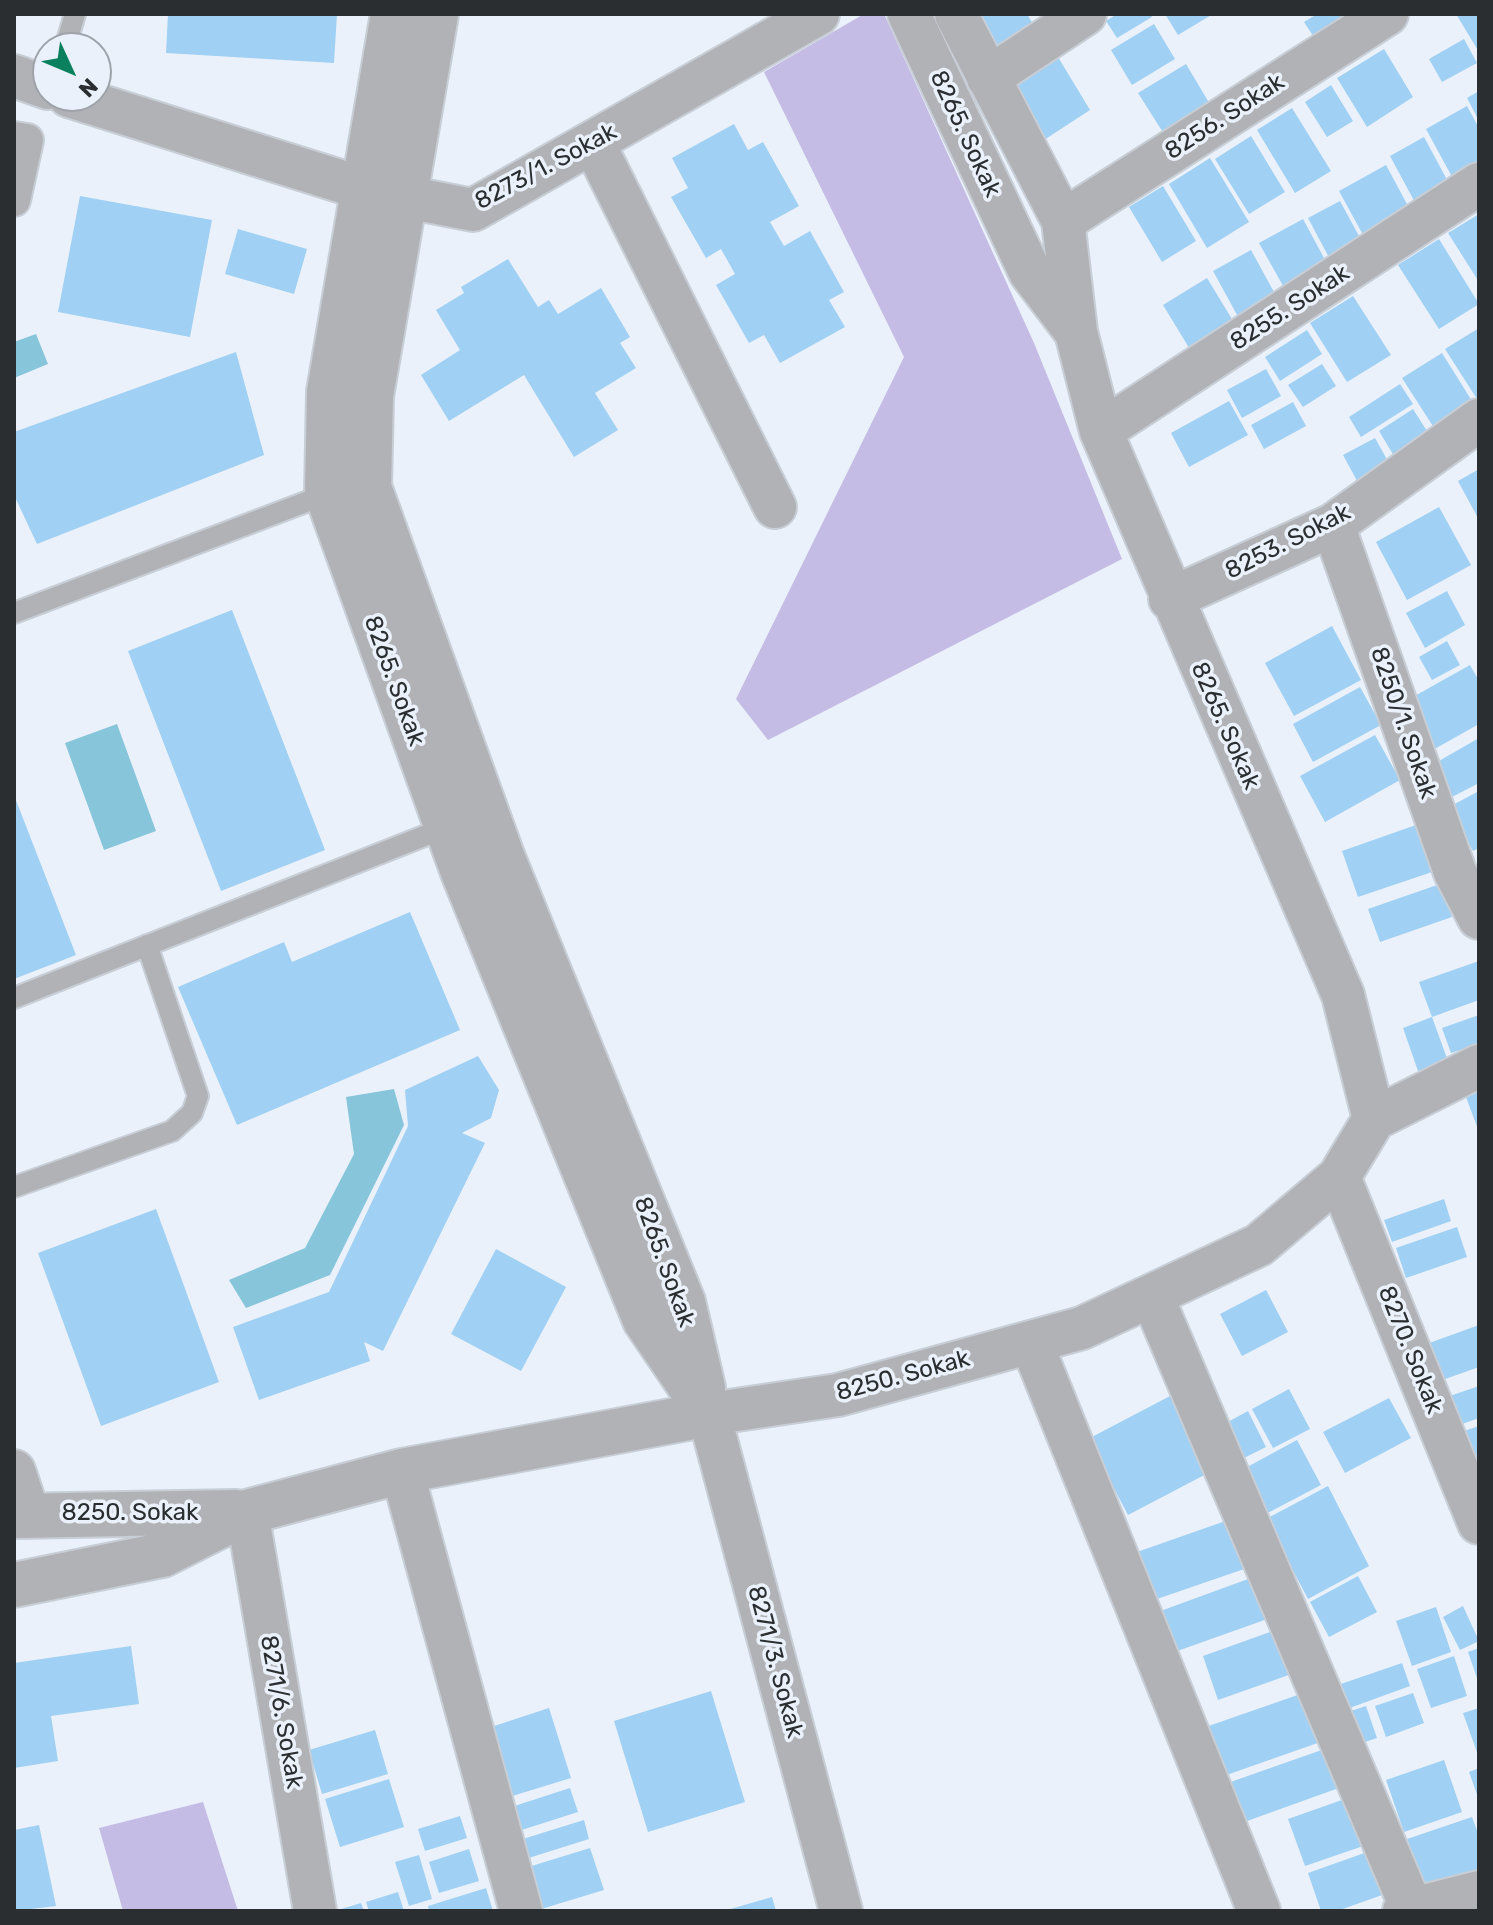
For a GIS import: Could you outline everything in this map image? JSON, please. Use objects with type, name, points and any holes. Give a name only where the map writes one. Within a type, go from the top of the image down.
[{"type":"street","name":"8265. Sokak","points":[[393,14],[386,193],[371,396],[369,487],[502,856],[683,1302],[709,1414]]},
{"type":"street","name":"8265. Sokak","points":[[436,14],[329,392],[327,494],[447,827],[645,1320],[709,1414]]},
{"type":"street","name":"8273/1. Sokak","points":[[112,109],[386,193],[473,210],[818,14]]},
{"type":"street","name":"8265. Sokak","points":[[909,14],[1030,272],[1076,332]]},
{"type":"street","name":"8265. Sokak","points":[[956,14],[1063,221],[1076,332],[1101,431],[1170,599],[1343,995],[1374,1119]]},
{"type":"street","points":[[988,78],[1085,14]]},
{"type":"street","name":"8256. Sokak","points":[[1063,221],[1387,14]]},
{"type":"street","points":[[14,138],[27,140],[15,189]]},
{"type":"street","points":[[594,144],[775,507]]},
{"type":"street","name":"8255. Sokak","points":[[1101,431],[1479,184]]},
{"type":"street","name":"8253. Sokak","points":[[1170,599],[1333,525],[1479,420]]},
{"type":"street","name":"8250/1. Sokak","points":[[1333,525],[1467,865],[1479,918]]},
{"type":"street","points":[[1374,1119],[1479,1066]]},
{"type":"street","name":"8250. Sokak","points":[[14,1585],[162,1555],[247,1512],[402,1471],[709,1414],[838,1395],[1082,1328],[1259,1245],[1339,1177],[1374,1119]]},
{"type":"street","name":"8270. Sokak","points":[[1339,1177],[1479,1523]]},
{"type":"street","points":[[1152,1296],[1408,1910],[1479,1892]]},
{"type":"street","points":[[1031,1342],[1259,1911]]},
{"type":"street","name":"8271/3. Sokak","points":[[709,1414],[841,1911]]},
{"type":"street","points":[[14,1471],[21,1514]]},
{"type":"street","points":[[402,1471],[521,1911]]},
{"type":"street","name":"8250. Sokak","points":[[21,1514],[247,1512]]},
{"type":"street","name":"8271/6. Sokak","points":[[247,1512],[315,1911]]},
{"type":"lane","points":[[14,613],[327,494]]},
{"type":"lane","points":[[14,998],[447,827]]},
{"type":"lane","points":[[14,1187],[172,1131],[192,1113],[198,1096],[147,945]]},
{"type":"shaded area","points":[[864,14],[884,14],[1034,343],[1122,559],[768,740],[736,699],[904,357],[764,72]]},
{"type":"shaded area","points":[[203,1802],[238,1911],[123,1911],[99,1828]]},
{"type":"water","points":[[36,334],[48,364],[14,378],[14,342]]},
{"type":"water","points":[[117,724],[156,831],[104,850],[65,743]]},
{"type":"water","points":[[394,1089],[404,1125],[330,1275],[246,1308],[229,1280],[305,1248],[354,1154],[346,1097]]},
{"type":"building","points":[[168,14],[337,14],[334,63],[166,53]]},
{"type":"building","points":[[979,14],[1027,14],[1033,24],[998,46]]},
{"type":"building","points":[[1117,14],[1150,14],[1152,17],[1117,38],[1106,21]]},
{"type":"building","points":[[1165,14],[1213,14],[1178,35]]},
{"type":"building","points":[[1317,14],[1362,14],[1317,42],[1304,22]]},
{"type":"building","points":[[1456,14],[1479,14],[1479,52]]},
{"type":"building","points":[[1154,24],[1175,59],[1132,85],[1111,50]]},
{"type":"building","points":[[1464,39],[1477,63],[1442,82],[1429,59]]},
{"type":"building","points":[[1384,49],[1413,97],[1367,127],[1337,78]]},
{"type":"building","points":[[1055,52],[1090,110],[1044,140],[1007,81]]},
{"type":"building","points":[[1186,64],[1211,106],[1164,134],[1138,93]]},
{"type":"building","points":[[1331,85],[1353,121],[1327,137],[1305,102]]},
{"type":"building","points":[[1479,91],[1479,121],[1467,98]]},
{"type":"building","points":[[1467,106],[1479,128],[1479,174],[1457,186],[1426,129]]},
{"type":"building","points":[[1292,108],[1331,171],[1295,193],[1257,130]]},
{"type":"building","points":[[734,124],[748,150],[763,142],[799,206],[770,222],[784,246],[810,231],[844,292],[829,300],[845,327],[780,363],[764,335],[749,343],[716,285],[735,274],[721,249],[706,258],[671,197],[688,188],[672,158]]},
{"type":"building","points":[[1251,136],[1285,192],[1249,214],[1215,159]]},
{"type":"building","points":[[1424,137],[1452,189],[1418,208],[1390,156]]},
{"type":"building","points":[[1210,158],[1249,222],[1207,248],[1169,184]]},
{"type":"building","points":[[1386,165],[1415,219],[1368,244],[1339,191]]},
{"type":"building","points":[[1163,186],[1196,241],[1162,262],[1129,207]]},
{"type":"building","points":[[80,196],[212,220],[190,337],[58,312]]},
{"type":"building","points":[[1340,201],[1365,247],[1333,265],[1308,218]]},
{"type":"building","points":[[1479,214],[1479,282],[1448,233]]},
{"type":"building","points":[[1303,219],[1330,269],[1287,293],[1259,243]]},
{"type":"building","points":[[238,229],[307,249],[294,294],[225,274]]},
{"type":"building","points":[[1439,239],[1479,304],[1439,329],[1398,265]]},
{"type":"building","points":[[1251,250],[1280,303],[1242,324],[1213,271]]},
{"type":"building","points":[[508,259],[538,307],[549,300],[558,314],[601,288],[630,337],[620,343],[636,368],[595,393],[618,430],[574,457],[524,375],[449,421],[421,375],[460,350],[436,310],[464,293],[461,287]]},
{"type":"building","points":[[1207,278],[1238,329],[1194,356],[1163,305]]},
{"type":"building","points":[[1353,296],[1391,355],[1347,382],[1310,323]]},
{"type":"building","points":[[1479,328],[1479,402],[1445,349]]},
{"type":"building","points":[[1307,330],[1322,354],[1280,381],[1265,357]]},
{"type":"building","points":[[236,352],[264,455],[37,544],[14,495],[14,432]]},
{"type":"building","points":[[1442,353],[1477,409],[1438,434],[1402,378]]},
{"type":"building","points":[[1322,364],[1336,386],[1303,407],[1288,385]]},
{"type":"building","points":[[1266,369],[1281,396],[1242,418],[1227,390]]},
{"type":"building","points":[[1400,384],[1413,404],[1361,437],[1349,417]]},
{"type":"building","points":[[1229,401],[1248,435],[1189,467],[1171,433]]},
{"type":"building","points":[[1293,402],[1306,426],[1264,449],[1251,425]]},
{"type":"building","points":[[1413,409],[1432,439],[1397,461],[1379,431]]},
{"type":"building","points":[[1375,438],[1394,472],[1362,490],[1343,455]]},
{"type":"building","points":[[1479,469],[1479,520],[1458,481]]},
{"type":"building","points":[[1439,507],[1471,565],[1407,600],[1376,542]]},
{"type":"building","points":[[1447,591],[1465,625],[1425,648],[1406,613]]},
{"type":"building","points":[[232,610],[325,850],[221,891],[128,651]]},
{"type":"building","points":[[1332,626],[1361,680],[1294,716],[1265,663]]},
{"type":"building","points":[[1447,641],[1460,665],[1432,680],[1419,657]]},
{"type":"building","points":[[1470,665],[1479,681],[1479,724],[1431,751],[1404,702]]},
{"type":"building","points":[[1360,687],[1381,725],[1313,762],[1293,724]]},
{"type":"building","points":[[1375,735],[1400,780],[1325,822],[1300,776]]},
{"type":"building","points":[[1479,738],[1479,783],[1450,798],[1432,765]]},
{"type":"building","points":[[1479,791],[1479,848],[1473,851],[1449,807]]},
{"type":"building","points":[[14,795],[76,955],[14,979]]},
{"type":"building","points":[[1416,825],[1432,872],[1358,897],[1342,851]]},
{"type":"building","points":[[1440,884],[1452,917],[1380,942],[1368,909]]},
{"type":"building","points":[[410,912],[460,1030],[237,1125],[178,987],[284,942],[292,962]]},
{"type":"building","points":[[1479,961],[1479,1000],[1432,1017],[1419,982]]},
{"type":"building","points":[[1479,1015],[1479,1044],[1451,1053],[1442,1028]]},
{"type":"building","points":[[1432,1017],[1448,1061],[1418,1071],[1403,1028]]},
{"type":"building","points":[[478,1056],[499,1090],[491,1118],[462,1133],[485,1143],[383,1351],[364,1342],[370,1361],[259,1400],[233,1327],[329,1292],[408,1126],[405,1090]]},
{"type":"building","points":[[1479,1082],[1479,1132],[1463,1089]]},
{"type":"building","points":[[1444,1199],[1451,1221],[1392,1242],[1384,1220]]},
{"type":"building","points":[[156,1209],[219,1382],[101,1426],[38,1253]]},
{"type":"building","points":[[1457,1227],[1467,1257],[1406,1278],[1396,1248]]},
{"type":"building","points":[[496,1249],[566,1287],[521,1371],[451,1334]]},
{"type":"building","points":[[1266,1290],[1288,1332],[1242,1356],[1220,1314]]},
{"type":"building","points":[[1479,1325],[1479,1367],[1434,1383],[1421,1346]]},
{"type":"building","points":[[1479,1386],[1479,1418],[1454,1427],[1444,1398]]},
{"type":"building","points":[[1289,1389],[1310,1429],[1273,1448],[1252,1409]]},
{"type":"building","points":[[1172,1395],[1212,1471],[1128,1515],[1088,1439]]},
{"type":"building","points":[[1389,1398],[1411,1438],[1345,1473],[1323,1432]]},
{"type":"building","points":[[1248,1411],[1266,1447],[1244,1458],[1226,1423]]},
{"type":"building","points":[[1479,1426],[1479,1472],[1464,1431]]},
{"type":"building","points":[[1297,1440],[1321,1485],[1262,1516],[1238,1472]]},
{"type":"building","points":[[1328,1486],[1369,1566],[1308,1599],[1266,1519]]},
{"type":"building","points":[[1234,1518],[1250,1567],[1154,1600],[1137,1552]]},
{"type":"building","points":[[1259,1575],[1273,1617],[1169,1654],[1155,1613]]},
{"type":"building","points":[[1358,1576],[1377,1612],[1329,1637],[1310,1602]]},
{"type":"building","points":[[1463,1606],[1479,1641],[1460,1650],[1443,1617]]},
{"type":"building","points":[[1436,1607],[1451,1652],[1412,1666],[1396,1621]]},
{"type":"building","points":[[1284,1627],[1300,1671],[1218,1700],[1203,1656]]},
{"type":"building","points":[[131,1646],[139,1704],[51,1716],[58,1761],[14,1768],[14,1663]]},
{"type":"building","points":[[1479,1648],[1479,1684],[1468,1652]]},
{"type":"building","points":[[1454,1656],[1467,1696],[1431,1708],[1417,1669]]},
{"type":"building","points":[[1402,1663],[1410,1686],[1344,1710],[1335,1686]]},
{"type":"building","points":[[1312,1690],[1329,1739],[1218,1778],[1200,1729]]},
{"type":"building","points":[[711,1691],[745,1802],[648,1832],[614,1721]]},
{"type":"building","points":[[1413,1693],[1424,1723],[1386,1737],[1375,1706]]},
{"type":"building","points":[[1366,1706],[1377,1738],[1353,1746],[1342,1714]]},
{"type":"building","points":[[549,1708],[571,1778],[509,1797],[488,1728]]},
{"type":"building","points":[[1479,1708],[1479,1758],[1463,1713]]},
{"type":"building","points":[[375,1730],[388,1774],[322,1794],[309,1750]]},
{"type":"building","points":[[1333,1746],[1347,1785],[1236,1825],[1222,1785]]},
{"type":"building","points":[[1444,1760],[1462,1812],[1404,1832],[1386,1780]]},
{"type":"building","points":[[1479,1768],[1479,1800],[1469,1772]]},
{"type":"building","points":[[389,1779],[404,1827],[340,1847],[325,1799]]},
{"type":"building","points":[[570,1788],[578,1812],[506,1835],[499,1811]]},
{"type":"building","points":[[1356,1795],[1372,1843],[1305,1866],[1288,1819]]},
{"type":"building","points":[[460,1816],[467,1838],[425,1851],[418,1829]]},
{"type":"building","points":[[1472,1817],[1479,1836],[1479,1871],[1425,1891],[1407,1839]]},
{"type":"building","points":[[584,1820],[589,1839],[516,1862],[510,1843]]},
{"type":"building","points":[[39,1825],[56,1906],[14,1911],[14,1830]]},
{"type":"building","points":[[590,1848],[604,1890],[538,1910],[525,1868]]},
{"type":"building","points":[[469,1849],[479,1881],[439,1893],[429,1862]]},
{"type":"building","points":[[1370,1851],[1385,1894],[1337,1911],[1321,1911],[1308,1873]]},
{"type":"building","points":[[419,1855],[432,1899],[409,1906],[395,1862]]},
{"type":"building","points":[[486,1888],[493,1911],[429,1911],[428,1906]]},
{"type":"building","points":[[398,1892],[404,1911],[369,1911],[366,1902]]},
{"type":"building","points":[[772,1897],[776,1911],[727,1910]]},
{"type":"building","points":[[361,1903],[364,1911],[338,1911],[338,1910]]}]
